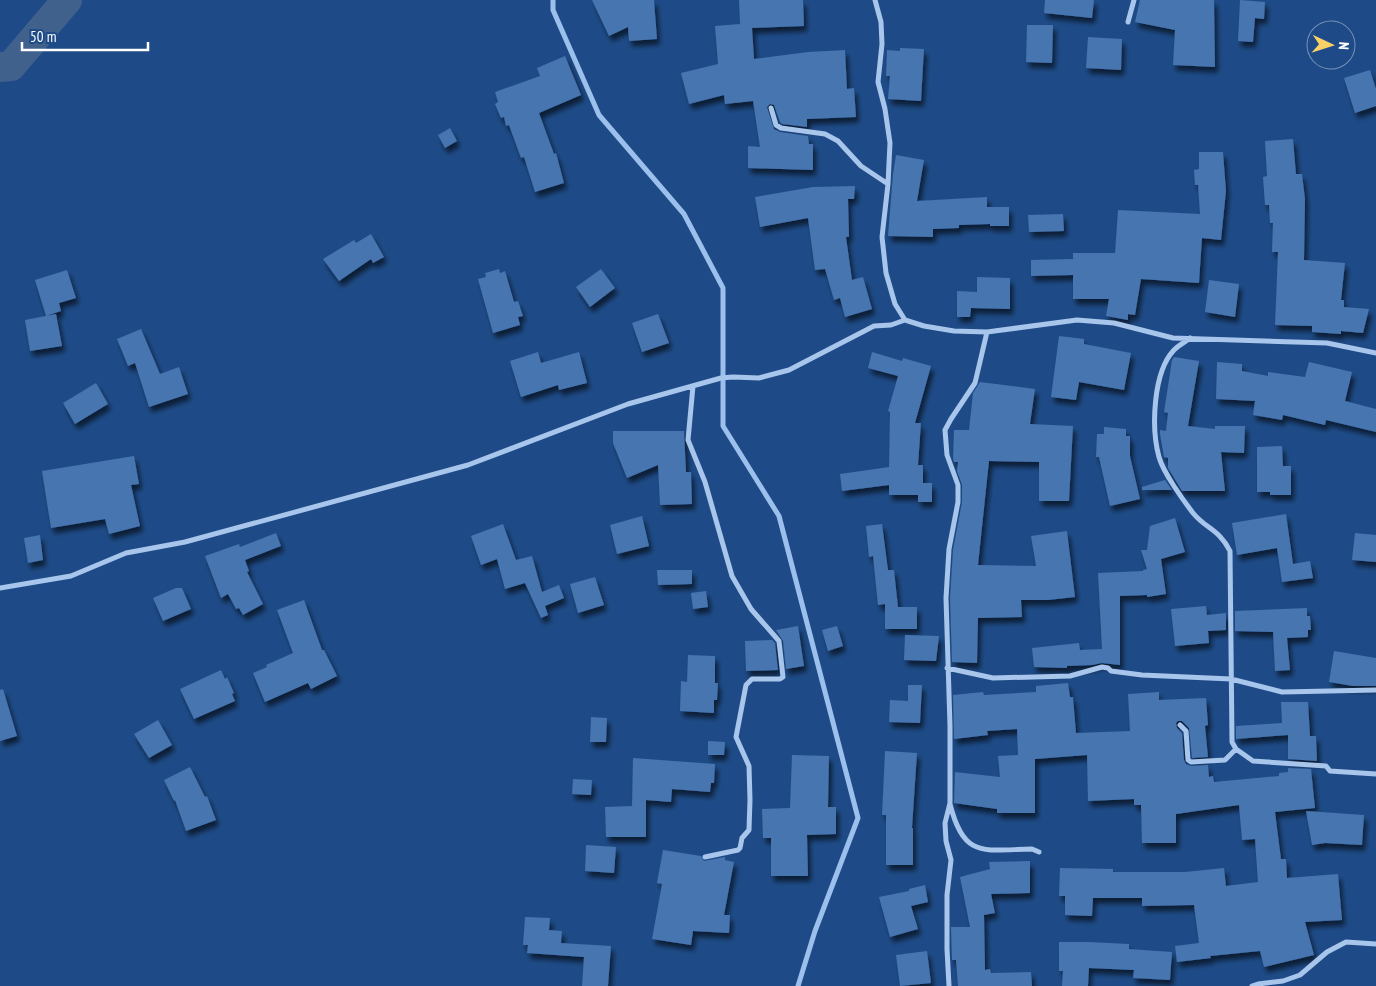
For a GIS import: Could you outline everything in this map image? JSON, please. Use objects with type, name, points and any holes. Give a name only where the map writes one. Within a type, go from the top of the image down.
[{"type":"street","points":[[875,0],[881,22],[882,44],[878,82],[885,109],[890,143],[882,237],[886,274],[896,304],[905,320]]},
{"type":"street","points":[[1128,22],[1134,0]]},
{"type":"street","points":[[771,108],[776,125],[781,128],[824,134],[838,141],[861,166],[888,184]]},
{"type":"street","points":[[0,588],[71,576],[126,553],[185,542],[468,464],[628,404],[692,386],[721,378],[759,378],[789,370],[874,326],[891,325],[905,320],[924,326],[954,331],[987,332],[1077,320],[1114,323],[1173,338],[1327,343],[1376,353]]},
{"type":"street","points":[[987,332],[975,383],[950,419],[945,430],[947,455],[958,485],[958,502],[949,549],[946,598],[950,726],[950,803],[955,825],[972,846],[984,850],[1032,849],[1038,852]]},
{"type":"street","points":[[1190,338],[1174,350],[1163,367],[1157,393],[1155,430],[1160,458],[1174,485],[1195,515],[1216,531],[1225,541],[1230,552],[1232,742],[1236,749],[1253,761],[1326,766],[1330,771],[1376,774]]},
{"type":"street","points":[[692,386],[688,440],[705,482],[732,576],[751,609],[779,641],[783,676],[780,678],[752,679],[746,685],[736,737],[749,766],[749,830],[742,838],[738,850],[705,856]]},
{"type":"street","points":[[947,668],[994,678],[1070,676],[1102,667],[1108,668],[1111,671],[1142,675],[1231,679],[1282,692],[1376,690]]},
{"type":"street","points":[[1180,725],[1186,731],[1188,760],[1191,762],[1225,760],[1236,749]]},
{"type":"street","points":[[949,986],[947,904],[951,860],[946,841],[945,823],[950,803]]},
{"type":"street","points":[[1252,986],[1283,981],[1300,975],[1327,952],[1346,942],[1376,944]]},
{"type":"building","points":[[592,0],[654,0],[657,39],[629,41],[628,27],[609,36]]},
{"type":"building","points":[[739,0],[803,0],[804,26],[752,28],[754,59],[808,52],[845,50],[847,89],[854,88],[856,117],[807,119],[807,127],[782,124],[774,105],[770,104],[767,107],[774,129],[780,132],[808,136],[809,144],[813,144],[813,170],[748,168],[748,146],[760,147],[753,101],[725,104],[724,95],[689,104],[681,73],[718,64],[715,26],[740,24]]},
{"type":"building","points":[[1045,0],[1094,0],[1092,18],[1044,13]]},
{"type":"building","points":[[1140,0],[1214,0],[1215,67],[1173,65],[1175,30],[1135,22]]},
{"type":"building","points":[[1240,0],[1265,2],[1264,19],[1255,18],[1253,42],[1238,41]]},
{"type":"building","points":[[1027,25],[1053,25],[1052,63],[1026,62]]},
{"type":"building","points":[[1088,37],[1122,39],[1121,70],[1086,68]]},
{"type":"building","points":[[900,48],[924,49],[921,101],[888,99],[890,76],[886,76],[887,50],[900,51]]},
{"type":"building","points":[[565,56],[581,95],[539,113],[554,154],[556,153],[564,183],[535,192],[524,157],[521,158],[509,125],[506,126],[504,117],[501,118],[495,104],[498,102],[495,92],[540,76],[537,68]]},
{"type":"building","points":[[1370,70],[1376,89],[1376,106],[1355,113],[1344,78]]},
{"type":"building","points":[[450,128],[457,141],[445,148],[438,135]]},
{"type":"building","points":[[1293,139],[1296,174],[1302,174],[1305,199],[1304,260],[1345,263],[1341,300],[1344,300],[1344,307],[1369,309],[1363,333],[1341,331],[1341,334],[1312,332],[1312,326],[1275,325],[1278,252],[1272,252],[1273,223],[1270,223],[1269,205],[1265,205],[1263,177],[1267,176],[1265,141]]},
{"type":"building","points":[[1199,152],[1223,152],[1226,191],[1221,240],[1202,238],[1199,283],[1141,279],[1135,315],[1128,314],[1128,320],[1106,316],[1109,299],[1073,299],[1073,275],[1031,276],[1031,260],[1073,259],[1073,253],[1115,253],[1118,210],[1200,214],[1198,185],[1195,185],[1194,170],[1199,169]]},
{"type":"building","points":[[896,155],[924,160],[917,201],[987,197],[987,207],[1009,207],[1009,226],[990,226],[990,224],[959,225],[959,228],[933,229],[933,237],[888,236]]},
{"type":"building","points":[[855,186],[854,199],[848,199],[849,237],[846,237],[852,280],[863,277],[872,309],[845,317],[840,298],[834,300],[825,269],[815,270],[808,218],[760,227],[755,197],[813,187]]},
{"type":"building","points":[[1063,214],[1064,231],[1029,232],[1028,215]]},
{"type":"building","points":[[371,234],[384,257],[373,263],[371,259],[339,281],[323,259],[354,240],[356,243]]},
{"type":"building","points":[[499,269],[500,273],[505,271],[514,302],[518,301],[523,316],[518,317],[520,325],[493,333],[478,279],[486,277],[485,273]]},
{"type":"building","points":[[601,269],[615,288],[590,307],[576,287]]},
{"type":"building","points":[[67,270],[76,298],[59,303],[61,311],[46,316],[35,280]]},
{"type":"building","points":[[977,277],[1010,278],[1010,309],[971,308],[970,317],[957,317],[957,291],[977,292]]},
{"type":"building","points":[[1209,280],[1239,284],[1235,317],[1205,312]]},
{"type":"building","points":[[56,314],[62,346],[30,351],[25,320]]},
{"type":"building","points":[[658,314],[669,343],[642,352],[632,323]]},
{"type":"building","points":[[141,329],[160,374],[179,367],[188,394],[149,407],[135,363],[128,366],[117,339]]},
{"type":"building","points":[[1059,336],[1084,339],[1084,344],[1131,353],[1124,390],[1079,382],[1076,400],[1051,397]]},
{"type":"building","points":[[538,352],[541,363],[579,352],[587,383],[559,390],[558,385],[521,397],[510,361]]},
{"type":"building","points":[[872,352],[902,361],[903,358],[931,366],[915,423],[921,423],[918,465],[923,465],[923,483],[932,483],[932,502],[918,502],[918,495],[889,495],[889,485],[842,491],[840,474],[889,467],[890,412],[888,411],[898,376],[868,368]]},
{"type":"building","points":[[1174,357],[1199,361],[1188,426],[1215,429],[1215,426],[1245,426],[1244,453],[1221,452],[1225,491],[1182,491],[1168,468],[1168,458],[1164,457],[1160,430],[1166,431],[1168,413],[1164,412]]},
{"type":"building","points":[[1217,362],[1242,364],[1242,371],[1268,376],[1268,372],[1305,377],[1309,362],[1352,372],[1345,401],[1376,409],[1376,432],[1326,420],[1325,425],[1283,415],[1282,420],[1253,415],[1255,401],[1216,399]]},
{"type":"building","points":[[980,382],[1035,389],[1030,424],[1073,426],[1069,501],[1039,501],[1039,462],[989,461],[978,565],[1036,566],[1031,536],[1067,531],[1075,597],[1021,600],[1022,617],[978,618],[977,663],[952,662],[950,598],[953,550],[962,502],[962,485],[957,471],[958,462],[954,462],[953,458],[954,430],[969,430],[973,393]]},
{"type":"building","points":[[96,383],[108,404],[75,424],[63,403]]},
{"type":"building","points":[[1104,427],[1126,429],[1126,436],[1130,436],[1130,456],[1140,499],[1110,506],[1099,457],[1096,457],[1097,434],[1104,434]]},
{"type":"building","points":[[613,431],[684,431],[686,472],[691,472],[692,504],[660,505],[658,465],[627,478],[613,443]]},
{"type":"building","points":[[1282,446],[1283,466],[1291,466],[1291,495],[1270,495],[1270,492],[1257,492],[1257,447]]},
{"type":"building","points":[[134,456],[139,484],[131,485],[140,526],[109,534],[105,519],[51,528],[42,471]]},
{"type":"building","points":[[1165,480],[1172,490],[1142,490],[1142,487]]},
{"type":"building","points":[[1286,514],[1293,564],[1310,561],[1313,578],[1282,582],[1277,548],[1237,555],[1232,523]]},
{"type":"building","points":[[642,516],[649,546],[617,554],[610,525]]},
{"type":"building","points":[[1175,518],[1185,552],[1161,559],[1166,594],[1147,597],[1147,595],[1120,596],[1120,665],[1102,663],[1067,666],[1067,668],[1034,667],[1032,648],[1079,643],[1080,650],[1102,649],[1098,573],[1143,571],[1147,569],[1141,550],[1147,550],[1150,526]]},
{"type":"building","points":[[503,524],[516,560],[532,556],[542,592],[559,585],[564,598],[545,606],[548,615],[541,618],[525,583],[505,589],[497,559],[481,565],[471,536]]},
{"type":"building","points":[[882,524],[888,570],[894,570],[898,607],[917,607],[917,629],[885,629],[885,604],[878,605],[873,556],[869,557],[866,526]]},
{"type":"building","points":[[276,533],[281,546],[245,560],[249,571],[247,572],[263,604],[243,615],[239,608],[236,609],[228,594],[221,598],[205,556],[239,544],[240,547]]},
{"type":"building","points":[[1355,533],[1376,535],[1376,562],[1352,560]]},
{"type":"building","points":[[40,535],[43,560],[28,563],[24,538]]},
{"type":"building","points":[[657,570],[692,570],[692,584],[658,585]]},
{"type":"building","points":[[595,577],[604,605],[578,613],[570,584]]},
{"type":"building","points":[[176,588],[182,588],[191,609],[163,621],[153,598]]},
{"type":"building","points":[[706,591],[708,607],[693,609],[691,593]]},
{"type":"building","points":[[304,600],[322,650],[324,650],[337,676],[311,689],[308,683],[265,702],[253,673],[293,653],[277,610]]},
{"type":"building","points":[[1206,606],[1207,615],[1226,613],[1226,630],[1208,631],[1209,643],[1175,646],[1171,609]]},
{"type":"building","points":[[1307,608],[1307,616],[1310,616],[1311,630],[1308,630],[1308,637],[1287,638],[1290,670],[1275,671],[1273,632],[1235,631],[1235,611]]},
{"type":"building","points":[[798,626],[804,666],[786,669],[783,641],[776,630]]},
{"type":"building","points":[[837,626],[843,646],[828,651],[822,630]]},
{"type":"building","points":[[905,635],[939,636],[936,661],[904,660]]},
{"type":"building","points":[[772,640],[775,643],[778,670],[746,671],[745,641]]},
{"type":"building","points":[[1334,651],[1376,658],[1376,686],[1353,686],[1329,682]]},
{"type":"building","points":[[688,655],[715,656],[715,683],[718,683],[717,700],[714,700],[714,713],[680,711],[681,681],[687,682]]},
{"type":"building","points":[[221,670],[225,679],[227,677],[234,693],[232,694],[235,701],[194,719],[180,689]]},
{"type":"building","points":[[1068,683],[1070,697],[1073,697],[1076,733],[1130,731],[1128,694],[1159,692],[1159,700],[1206,698],[1208,725],[1205,726],[1208,757],[1192,758],[1189,728],[1182,721],[1176,723],[1177,728],[1182,733],[1186,764],[1191,766],[1208,765],[1209,777],[1213,776],[1214,782],[1279,776],[1279,773],[1288,772],[1288,768],[1311,769],[1315,808],[1275,812],[1281,859],[1286,859],[1287,878],[1338,874],[1342,920],[1305,922],[1314,955],[1264,967],[1260,951],[1210,956],[1211,958],[1177,962],[1175,946],[1199,943],[1194,905],[1142,906],[1142,898],[1093,898],[1092,916],[1065,915],[1065,896],[1059,896],[1060,868],[1113,869],[1113,872],[1185,872],[1224,868],[1226,886],[1258,882],[1255,839],[1242,840],[1239,805],[1176,814],[1176,843],[1142,843],[1141,805],[1134,805],[1134,799],[1088,801],[1087,755],[1035,759],[1035,813],[997,813],[997,809],[954,803],[955,772],[1000,777],[998,756],[1018,755],[1017,729],[987,731],[988,735],[954,739],[953,695],[983,692],[984,695],[1036,692],[1036,686]]},
{"type":"building","points":[[908,685],[922,685],[920,723],[889,722],[890,700],[908,701]]},
{"type":"building","points":[[3,689],[17,736],[0,741],[0,690]]},
{"type":"building","points":[[1281,702],[1308,702],[1310,736],[1316,736],[1317,761],[1288,759],[1288,735],[1236,739],[1236,726],[1282,723]]},
{"type":"building","points":[[591,717],[607,718],[606,742],[590,742]]},
{"type":"building","points":[[158,720],[172,745],[149,758],[134,734]]},
{"type":"building","points":[[708,741],[725,742],[724,755],[708,755]]},
{"type":"building","points":[[885,751],[917,753],[912,828],[913,865],[886,865],[886,815],[882,815]]},
{"type":"building","points":[[792,755],[829,756],[828,807],[836,807],[836,834],[807,835],[808,876],[771,876],[771,838],[763,838],[762,809],[790,808]]},
{"type":"building","points":[[633,758],[715,764],[714,783],[711,783],[710,792],[672,789],[671,802],[646,800],[646,837],[606,837],[605,807],[632,806]]},
{"type":"building","points":[[190,767],[205,797],[207,796],[216,820],[186,831],[175,800],[164,780]]},
{"type":"building","points":[[573,779],[592,780],[591,795],[572,794]]},
{"type":"building","points":[[1306,811],[1364,815],[1362,845],[1325,843],[1312,845]]},
{"type":"building","points":[[586,845],[616,847],[614,873],[585,871]]},
{"type":"building","points":[[663,850],[701,856],[704,861],[725,857],[725,860],[734,862],[724,915],[730,915],[729,933],[693,931],[691,945],[652,939],[662,884],[657,883]]},
{"type":"building","points":[[1030,861],[1030,893],[991,894],[995,913],[984,915],[985,970],[990,969],[991,973],[1031,972],[1032,986],[958,986],[956,960],[952,960],[951,927],[970,927],[960,877],[990,869],[989,862]]},
{"type":"building","points":[[925,885],[928,902],[911,906],[918,929],[890,937],[879,897],[909,891],[909,889]]},
{"type":"building","points":[[525,917],[550,918],[549,930],[562,931],[561,943],[611,946],[608,986],[582,986],[584,957],[527,953],[528,945],[523,945]]},
{"type":"building","points":[[1059,942],[1129,944],[1129,949],[1172,952],[1170,980],[1133,978],[1134,970],[1089,968],[1088,986],[1062,986],[1063,971],[1059,971]]},
{"type":"building","points":[[927,951],[931,983],[900,986],[896,955]]},
{"type":"waterway","points":[[0,67],[11,66],[67,0]]},
{"type":"waterway","points":[[553,0],[553,10],[599,115],[684,214],[723,288],[723,426],[779,516],[858,818],[815,931],[798,986]]}]
